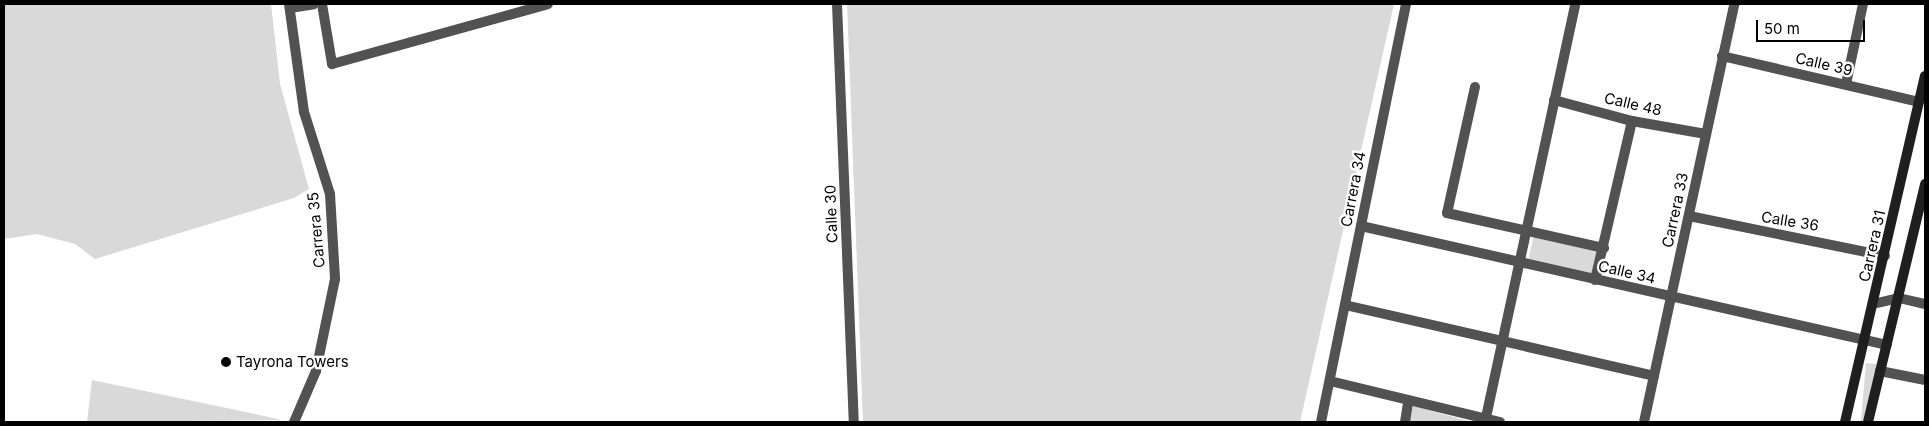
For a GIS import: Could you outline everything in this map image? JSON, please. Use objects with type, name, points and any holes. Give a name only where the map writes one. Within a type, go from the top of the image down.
[{"type":"street","points":[[289,6],[314,4]]},
{"type":"street","points":[[322,4],[332,64],[526,7],[548,4]]},
{"type":"street","name":"Calle 30","points":[[837,4],[854,422]]},
{"type":"street","name":"Carrera 34","points":[[1321,422],[1406,4]]},
{"type":"street","points":[[1485,421],[1575,4]]},
{"type":"street","name":"Carrera 33","points":[[1644,422],[1734,4]]},
{"type":"street","points":[[1846,84],[1863,4]]},
{"type":"street","name":"Carrera 35","points":[[289,6],[304,112],[330,194],[335,278],[316,371],[294,422]]},
{"type":"street","name":"Calle 39","points":[[1722,56],[1919,102]]},
{"type":"street","name":"Carrera 31","points":[[1845,422],[1886,256],[1925,76]]},
{"type":"street","points":[[1475,87],[1447,213],[1525,232],[1604,248]]},
{"type":"street","name":"Calle 48","points":[[1554,100],[1632,121],[1706,134]]},
{"type":"street","points":[[1595,280],[1604,248],[1632,121]]},
{"type":"street","points":[[1868,422],[1899,298],[1921,222],[1925,184]]},
{"type":"street","name":"Calle 36","points":[[1689,216],[1886,256]]},
{"type":"street","name":"Calle 34","points":[[1361,226],[1887,345]]},
{"type":"street","points":[[1874,304],[1899,298],[1925,304]]},
{"type":"street","points":[[1345,304],[1654,376]]},
{"type":"street","points":[[1880,371],[1925,380]]},
{"type":"street","points":[[1330,381],[1408,403],[1485,421],[1500,422]]},
{"type":"street","points":[[1405,422],[1408,403]]},
{"type":"shaded area","points":[[4,4],[271,4],[280,84],[309,189],[294,198],[95,259],[75,244],[37,234],[4,239]]},
{"type":"shaded area","points":[[847,4],[1394,4],[1300,422],[863,422]]},
{"type":"shaded area","points":[[1534,235],[1599,250],[1594,273],[1529,258]]},
{"type":"shaded area","points":[[1866,363],[1877,364],[1872,422],[1861,422]]},
{"type":"shaded area","points":[[92,380],[241,411],[282,420],[87,422]]},
{"type":"shaded area","points":[[1413,406],[1472,422],[1409,422]]},
{"type":"place","name":"Tayrona Towers","points":[[226,362]]}]
